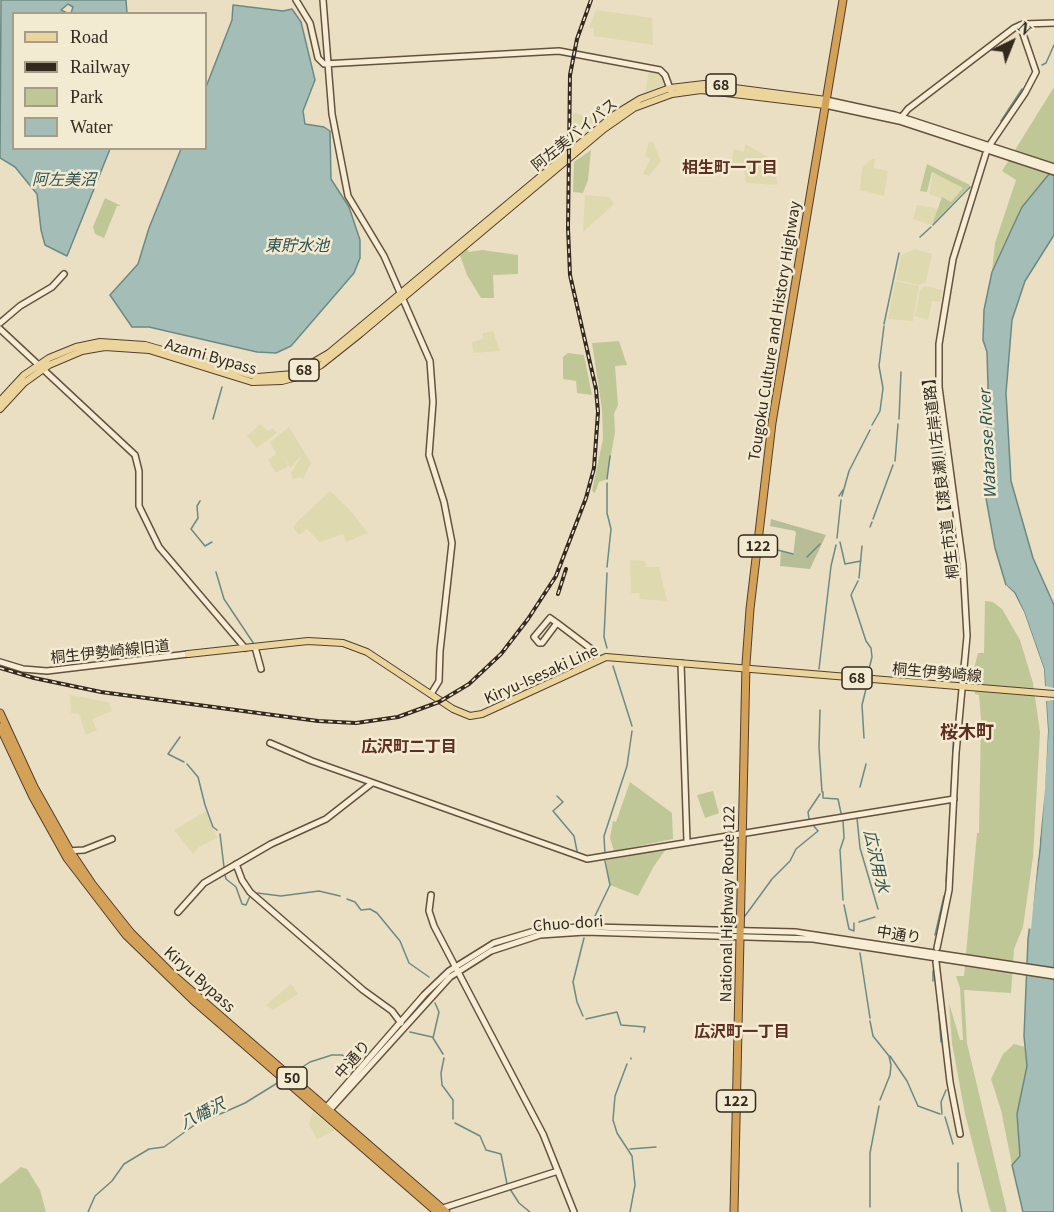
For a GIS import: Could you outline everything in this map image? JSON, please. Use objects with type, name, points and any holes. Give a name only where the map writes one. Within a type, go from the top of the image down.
[{"type":"highway","name":"Tougoku Culture and History Highway","points":[[746,668],[771,429],[843,0]]},
{"type":"highway","name":"National Highway Route 122","points":[[734,1212],[746,668]]},
{"type":"highway","name":"Kiryu Bypass","points":[[0,713],[66,850]]},
{"type":"highway","name":"Kiryu Bypass","points":[[0,728],[66,850],[137,944],[179,987],[326,1110],[440,1211]]},
{"type":"main road","name":"阿左美バイパス","points":[[403,295],[614,115],[640,99],[671,91],[721,91],[825,103]]},
{"type":"main road","name":"Azami Bypass","points":[[0,401],[18,380],[40,367],[82,351],[124,347],[159,353],[248,381],[282,381],[306,374],[321,365],[403,295]]},
{"type":"main road","name":"Azami Bypass","points":[[0,409],[40,367]]},
{"type":"main road","name":"Kiryu-Isesaki Line","points":[[189,654],[317,640],[348,644],[374,656],[459,712],[477,715],[598,658],[631,658],[746,668]]},
{"type":"main road","name":"桐生伊勢崎線","points":[[746,668],[1054,694]]},
{"type":"street","points":[[296,0],[309,19],[319,59],[327,64],[559,51],[660,70],[665,75],[671,91]]},
{"type":"street","points":[[323,0],[334,128],[348,196],[384,256],[430,361],[433,402],[429,455],[452,539],[439,681],[431,694]]},
{"type":"street","points":[[900,119],[940,84],[1020,25],[1054,23]]},
{"type":"street","points":[[991,143],[1027,90],[1036,72],[1020,25]]},
{"type":"street","points":[[315,37],[321,39],[327,35]]},
{"type":"street","points":[[825,103],[900,119],[1054,167]]},
{"type":"street","points":[[996,150],[1054,172]]},
{"type":"street","name":"桐生市道【渡良瀬川左岸道路】","points":[[937,948],[949,890],[966,658],[966,591],[942,409],[939,344],[952,259],[985,155]]},
{"type":"street","points":[[0,323],[16,309],[52,287],[64,274]]},
{"type":"street","points":[[0,329],[135,455],[140,475],[139,506],[159,548],[245,648]]},
{"type":"street","points":[[556,623],[541,644],[534,639],[550,618],[594,651],[598,658]]},
{"type":"street","points":[[255,647],[261,669]]},
{"type":"street","name":"桐生伊勢崎線旧道","points":[[0,662],[22,669],[47,671],[189,654]]},
{"type":"street","points":[[681,663],[687,842]]},
{"type":"street","points":[[270,743],[297,756],[584,859],[604,858],[687,842],[954,799]]},
{"type":"street","points":[[178,912],[200,886],[271,844],[322,821],[372,783]]},
{"type":"street","points":[[66,850],[84,850],[112,839]]},
{"type":"street","points":[[236,864],[244,884],[258,899],[401,1024]]},
{"type":"street","points":[[430,895],[432,922],[535,1118],[574,1212]]},
{"type":"street","name":"Chuo-dori","points":[[401,1024],[455,969],[505,945],[555,933],[739,933]]},
{"type":"street","name":"中通り","points":[[739,933],[813,939],[1054,971]]},
{"type":"street","name":"中通り","points":[[953,958],[1054,976]]},
{"type":"street","points":[[936,962],[950,1082],[960,1134]]},
{"type":"street","name":"中通り","points":[[326,1110],[401,1024]]},
{"type":"street","points":[[440,1211],[558,1171]]},
{"type":"shaded area","points":[[596,10],[652,18],[653,45],[594,36],[594,28],[589,27]]},
{"type":"shaded area","points":[[649,71],[659,73],[664,85],[645,92]]},
{"type":"shaded area","points":[[575,113],[597,119],[575,136],[573,115]]},
{"type":"shaded area","points":[[649,142],[653,142],[661,161],[649,176],[643,174],[650,159],[645,156]]},
{"type":"shaded area","points":[[745,144],[775,161],[777,185],[746,183],[744,167],[731,165],[734,149],[744,152]]},
{"type":"shaded area","points":[[875,159],[874,168],[888,171],[884,196],[860,190],[862,168]]},
{"type":"shaded area","points":[[933,173],[963,186],[960,194],[951,202],[929,194]]},
{"type":"shaded area","points":[[585,195],[609,197],[614,204],[583,232]]},
{"type":"shaded area","points":[[917,205],[939,209],[931,225],[913,219]]},
{"type":"shaded area","points":[[915,249],[932,254],[926,282],[919,285],[896,280],[901,255]]},
{"type":"shaded area","points":[[895,281],[919,286],[913,321],[888,319]]},
{"type":"shaded area","points":[[925,286],[942,290],[940,302],[932,301],[928,320],[915,316],[920,290]]},
{"type":"shaded area","points":[[493,331],[500,351],[473,353],[472,342],[483,339],[483,333]]},
{"type":"shaded area","points":[[260,424],[268,431],[273,428],[277,433],[257,448],[247,436]]},
{"type":"shaded area","points":[[289,427],[311,463],[303,479],[300,477],[293,479],[291,473],[302,455],[290,468],[280,450],[288,466],[276,473],[268,460],[276,454],[270,442]]},
{"type":"shaded area","points":[[330,491],[351,511],[368,533],[346,542],[343,534],[320,542],[307,529],[299,535],[293,527]]},
{"type":"shaded area","points":[[630,560],[645,561],[646,567],[659,567],[667,601],[640,599],[639,593],[631,593]]},
{"type":"shaded area","points":[[70,695],[108,702],[112,711],[92,719],[97,730],[86,735],[79,714],[71,713]]},
{"type":"shaded area","points":[[206,811],[217,838],[199,847],[193,854],[174,830]]},
{"type":"shaded area","points":[[291,984],[298,994],[273,1010],[266,1005]]},
{"type":"shaded area","points":[[313,1112],[335,1130],[317,1139],[309,1125]]},
{"type":"green space","points":[[1054,87],[1054,171],[1014,224],[992,272],[995,243],[1016,180],[1002,171]]},
{"type":"green space","points":[[591,150],[588,180],[583,193],[573,192],[574,162]]},
{"type":"green space","points":[[927,164],[970,185],[932,225],[942,197],[951,202],[963,188],[932,172],[927,192],[920,191]]},
{"type":"green space","points":[[105,198],[121,206],[117,206],[104,238],[95,234],[93,227]]},
{"type":"green space","points":[[467,249],[469,252],[482,250],[518,255],[518,274],[493,275],[494,298],[481,298],[467,275],[460,255]]},
{"type":"green space","points":[[619,341],[627,365],[615,366],[618,405],[614,414],[615,432],[607,479],[599,482],[595,493],[592,491],[603,439],[602,409],[592,343]]},
{"type":"green space","points":[[568,353],[584,355],[592,395],[577,393],[576,381],[563,379],[563,357]]},
{"type":"green space","points":[[771,519],[826,535],[810,569],[780,566],[781,551],[793,555],[796,533],[770,526]]},
{"type":"green space","points":[[985,601],[993,602],[1002,609],[1020,640],[1033,683],[1040,732],[1033,857],[1023,927],[1014,949],[1011,993],[964,990],[967,1043],[1007,1212],[991,1212],[989,1207],[965,1114],[952,1043],[949,1003],[960,1040],[963,1040],[960,988],[956,976],[964,976],[977,833],[979,833],[981,720],[979,695],[975,694],[974,669],[978,653],[984,653]]},
{"type":"green space","points":[[630,782],[672,813],[673,839],[614,851],[610,838],[613,821],[616,822]]},
{"type":"green space","points":[[713,791],[719,813],[705,818],[697,795]]},
{"type":"green space","points":[[666,849],[638,896],[610,885],[606,860]]},
{"type":"green space","points":[[1014,1044],[1025,1047],[1027,1066],[1017,1114],[1020,1156],[1012,1165],[1001,1110],[991,1079],[1003,1054]]},
{"type":"green space","points":[[21,1167],[27,1169],[40,1190],[46,1212],[0,1212],[0,1184]]},
{"type":"water","name":"阿左美沼","points":[[1,0],[126,0],[127,12],[71,12],[73,7],[68,4],[61,10],[65,12],[12,12],[12,150],[110,150],[67,256],[45,245],[37,194],[15,167],[0,158]]},
{"type":"water","name":"東貯水池","points":[[233,5],[283,11],[292,9],[301,22],[315,80],[303,111],[305,124],[324,127],[330,131],[331,179],[349,207],[360,240],[360,258],[354,273],[291,346],[276,353],[257,352],[149,327],[132,327],[110,295],[138,264],[149,228],[181,150],[207,150],[207,84],[232,20]]},
{"type":"water","name":"Watarase River","points":[[1054,168],[1054,235],[1025,281],[1012,320],[1006,393],[1011,481],[1033,558],[1054,605],[1054,1212],[1023,1212],[1012,1165],[1020,1156],[1017,1114],[1027,1066],[1024,1036],[1028,939],[1040,850],[1048,731],[1044,669],[1024,612],[1015,593],[1006,585],[995,548],[986,498],[988,386],[987,352],[983,340],[984,310],[992,272],[1022,207]]},
{"type":"pier","points":[[1006,585],[1014,593],[1024,612],[1044,669],[1045,686],[1054,688],[1054,700],[1046,701],[1048,731],[1045,790],[1031,929],[1028,928],[1037,850],[1045,731],[1041,670],[1022,613],[1012,595],[1004,588]]},
{"type":"waterway","points":[[1042,65],[1046,63],[1054,45]]},
{"type":"waterway","points":[[1001,121],[1022,89]]},
{"type":"waterway","points":[[933,225],[970,187]]},
{"type":"waterway","points":[[920,237],[931,227]]},
{"type":"waterway","points":[[884,324],[899,253]]},
{"type":"waterway","points":[[872,425],[880,411],[883,388],[879,366],[884,326]]},
{"type":"waterway","points":[[899,419],[901,372]]},
{"type":"waterway","points":[[213,419],[222,387]]},
{"type":"waterway","points":[[895,461],[898,424]]},
{"type":"waterway","points":[[842,496],[849,471],[870,430]]},
{"type":"waterway","points":[[607,479],[610,456]]},
{"type":"waterway","points":[[873,519],[893,465]]},
{"type":"waterway","points":[[607,483],[607,513],[611,529],[607,567]]},
{"type":"waterway","points":[[839,496],[843,490]]},
{"type":"waterway","points":[[837,538],[841,500]]},
{"type":"waterway","points":[[200,501],[197,506],[198,518],[191,529],[205,546],[212,542]]},
{"type":"waterway","points":[[870,527],[872,522]]},
{"type":"waterway","points":[[840,542],[845,564],[861,561]]},
{"type":"waterway","points":[[807,557],[820,544]]},
{"type":"waterway","points":[[819,669],[831,566],[836,545]]},
{"type":"waterway","points":[[859,578],[862,546]]},
{"type":"waterway","points":[[766,547],[793,554]]},
{"type":"waterway","points":[[216,572],[224,599],[254,644]]},
{"type":"waterway","points":[[607,573],[604,637],[607,648]]},
{"type":"waterway","points":[[858,581],[851,595],[866,641],[871,648],[872,657],[868,673]]},
{"type":"waterway","points":[[613,666],[632,726]]},
{"type":"waterway","points":[[864,738],[862,705],[866,689]]},
{"type":"waterway","points":[[820,710],[819,747],[822,792]]},
{"type":"waterway","points":[[951,795],[954,727]]},
{"type":"waterway","points":[[605,855],[604,836],[627,766],[632,731]]},
{"type":"waterway","points":[[180,737],[168,754],[184,762]]},
{"type":"waterway","points":[[187,764],[198,777],[205,805],[213,827],[217,830]]},
{"type":"waterway","points":[[860,787],[866,764]]},
{"type":"waterway","name":"広沢用水","points":[[823,792],[823,798],[838,799],[841,813]]},
{"type":"waterway","points":[[809,819],[808,812],[820,794]]},
{"type":"waterway","points":[[557,796],[563,802],[553,811],[574,836],[577,851]]},
{"type":"waterway","points":[[950,823],[951,802]]},
{"type":"waterway","name":"広沢用水","points":[[857,818],[860,848],[878,909]]},
{"type":"waterway","name":"広沢用水","points":[[843,820],[844,838],[840,850],[843,900]]},
{"type":"waterway","points":[[745,916],[772,879],[790,861],[796,849],[818,831],[813,825]]},
{"type":"waterway","points":[[947,866],[950,825]]},
{"type":"waterway","points":[[220,834],[224,867]]},
{"type":"waterway","points":[[595,916],[610,885],[605,861]]},
{"type":"waterway","points":[[946,882],[947,867]]},
{"type":"waterway","points":[[225,875],[226,879],[236,887],[242,904],[246,905],[250,896]]},
{"type":"waterway","points":[[257,893],[281,896],[319,891],[340,896]]},
{"type":"waterway","points":[[935,935],[944,896]]},
{"type":"waterway","points":[[347,899],[355,902],[361,910],[370,909],[377,913],[400,941],[409,963],[429,977]]},
{"type":"waterway","name":"広沢用水","points":[[844,905],[849,929],[854,931]]},
{"type":"waterway","name":"広沢用水","points":[[859,922],[875,917]]},
{"type":"waterway","name":"広沢用水","points":[[854,923],[854,930]]},
{"type":"waterway","points":[[583,1016],[577,1002],[573,982],[584,938]]},
{"type":"waterway","name":"広沢用水","points":[[860,953],[870,1018]]},
{"type":"waterway","points":[[933,971],[933,981]]},
{"type":"waterway","points":[[435,1003],[439,1012],[433,1038],[443,1054]]},
{"type":"waterway","points":[[938,1003],[941,1042]]},
{"type":"waterway","points":[[586,1019],[617,1012],[621,1025],[645,1027],[644,1032]]},
{"type":"waterway","name":"広沢用水","points":[[870,1021],[873,1036],[889,1056],[891,1065],[890,1075],[880,1100]]},
{"type":"waterway","name":"八幡沢","points":[[410,1032],[432,1037]]},
{"type":"waterway","name":"八幡沢","points":[[295,1072],[310,1062],[332,1055],[342,1055],[350,1060]]},
{"type":"waterway","points":[[890,1056],[907,1081],[918,1106],[940,1114]]},
{"type":"waterway","points":[[444,1058],[441,1073],[442,1085],[453,1100],[453,1119]]},
{"type":"waterway","points":[[627,1064],[615,1096],[613,1120],[617,1133],[632,1156],[635,1185],[630,1212]]},
{"type":"waterway","name":"八幡沢","points":[[88,1212],[95,1196],[112,1181],[124,1164],[149,1149],[164,1147],[193,1126],[245,1103],[279,1082]]},
{"type":"waterway","points":[[942,1114],[941,1102],[946,1090]]},
{"type":"waterway","name":"広沢用水","points":[[870,1207],[870,1153],[879,1106]]},
{"type":"waterway","points":[[945,1117],[953,1144]]},
{"type":"waterway","points":[[455,1123],[480,1136],[486,1150],[501,1154],[507,1184]]},
{"type":"waterway","points":[[630,1149],[656,1147]]},
{"type":"waterway","points":[[958,1163],[958,1191],[962,1212]]},
{"type":"waterway","points":[[510,1189],[519,1203],[530,1212]]},
{"type":"railway","points":[[0,668],[34,678],[101,692],[318,721],[356,723],[398,717],[439,702],[469,684],[501,654],[528,619],[556,576],[586,498],[594,468],[598,412],[596,389],[570,275],[568,228],[570,75],[577,39],[591,0]]},
{"type":"railway","points":[[558,594],[566,569]]},
{"type":"district","name":"相生町一丁目","points":[[730,167]]},
{"type":"district","name":"桜木町","points":[[967,731]]},
{"type":"district","name":"広沢町二丁目","points":[[409,746]]},
{"type":"district","name":"広沢町一丁目","points":[[742,1031]]}]
